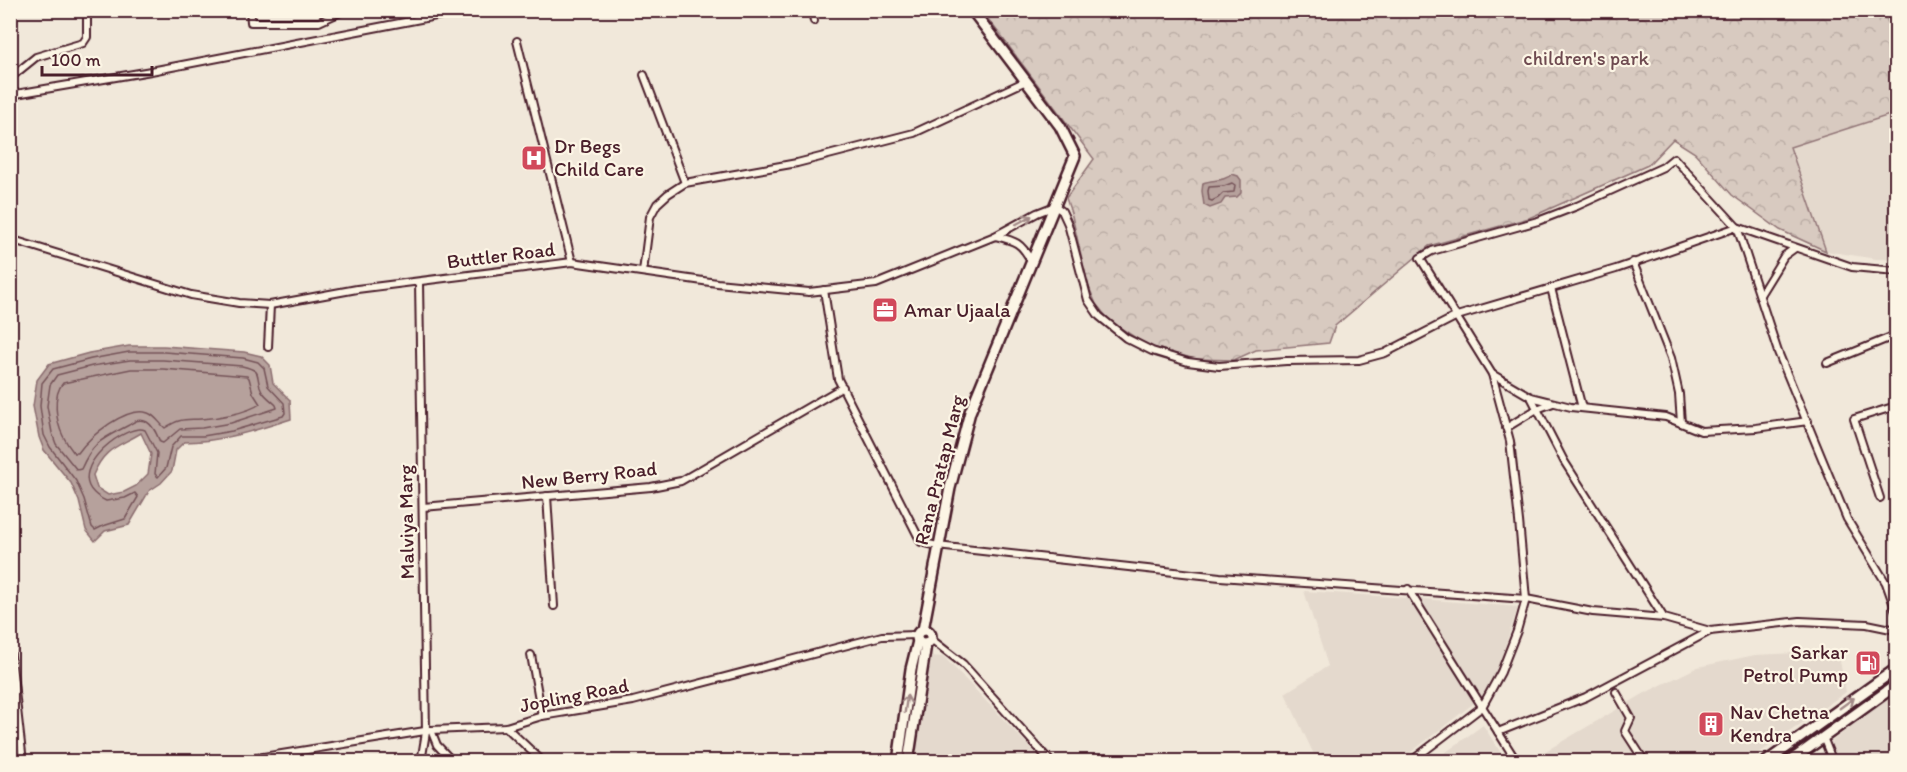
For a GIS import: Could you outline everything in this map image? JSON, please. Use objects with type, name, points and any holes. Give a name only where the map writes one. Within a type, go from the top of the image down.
[{"type":"street","points":[[10,78],[36,57],[83,43],[87,37],[87,10]]},
{"type":"street","points":[[250,10],[251,22],[319,22],[345,10]]},
{"type":"street","points":[[10,95],[151,71],[467,10]]},
{"type":"street","points":[[812,10],[814,21]]},
{"type":"street","name":"Rana Pratap Marg","points":[[908,762],[937,546],[969,412],[1075,156],[1060,126],[972,10]]},
{"type":"street","points":[[517,41],[559,202],[572,262]]},
{"type":"street","points":[[645,75],[685,183]]},
{"type":"street","points":[[643,272],[650,217],[657,204],[685,183],[797,163],[914,133],[1026,81]]},
{"type":"street","points":[[1410,762],[1482,707],[1501,672],[1517,631],[1526,599],[1520,521],[1510,441],[1492,374],[1420,258],[1432,251],[1538,221],[1577,206],[1663,167],[1674,158],[1737,227],[1778,352],[1847,519],[1886,584],[1896,611]]},
{"type":"street","points":[[1055,206],[1062,211],[1068,224],[1088,300],[1099,316],[1126,338],[1152,351],[1188,362],[1219,366],[1286,361],[1359,360],[1385,353],[1456,316],[1634,262],[1737,227],[1852,267],[1896,271]]},
{"type":"street","name":"Buttler Road","points":[[10,239],[191,295],[239,303],[270,305],[357,289],[572,262],[809,292],[876,284],[995,236],[1055,206]]},
{"type":"street","points":[[995,236],[1014,240],[1024,248],[1031,261]]},
{"type":"street","points":[[1760,295],[1784,256],[1795,248]]},
{"type":"street","points":[[1634,262],[1671,358],[1679,394],[1681,423]]},
{"type":"street","name":"Malviya Marg","points":[[419,282],[429,731],[421,762]]},
{"type":"street","points":[[1551,288],[1582,408]]},
{"type":"street","points":[[824,290],[838,379],[921,542],[937,546],[1220,577],[1526,599],[1593,612],[1664,618],[1710,631]]},
{"type":"street","points":[[268,347],[270,305]]},
{"type":"street","points":[[1827,363],[1896,335]]},
{"type":"street","points":[[1492,374],[1531,397],[1582,408],[1666,417],[1701,430],[1756,428],[1808,421]]},
{"type":"street","name":"New Berry Road","points":[[423,507],[651,487],[681,481],[843,387]]},
{"type":"street","points":[[1531,397],[1564,461],[1664,618]]},
{"type":"street","points":[[1506,428],[1554,403]]},
{"type":"street","points":[[1880,498],[1854,419],[1896,406]]},
{"type":"street","points":[[547,496],[554,606]]},
{"type":"street","points":[[1408,589],[1517,762]]},
{"type":"street","points":[[1498,732],[1586,697],[1710,631],[1800,621],[1867,624],[1896,630]]},
{"type":"street","name":"Jopling Road","points":[[232,762],[268,759],[429,731],[506,727],[542,716],[633,701],[882,636],[923,638]]},
{"type":"street","points":[[923,638],[963,664],[1051,762]]},
{"type":"street","name":"Rana Pratap Marg","points":[[898,762],[911,669],[923,638]]},
{"type":"street","points":[[10,647],[23,762]]},
{"type":"street","points":[[531,655],[542,716]]},
{"type":"street","points":[[1766,762],[1896,669]]},
{"type":"street","points":[[1789,762],[1896,687]]},
{"type":"street","points":[[1616,692],[1631,718],[1625,731],[1645,762]]},
{"type":"street","points":[[506,727],[543,762]]},
{"type":"street","points":[[429,731],[436,746],[453,762]]},
{"type":"street","points":[[1822,737],[1833,762]]},
{"type":"shaded area","points":[[1896,113],[1896,259],[1876,259],[1826,251],[1790,146]]},
{"type":"shaded area","points":[[1304,591],[1518,607],[1500,662],[1483,696],[1410,753],[1396,761],[1317,761],[1285,693],[1328,666]]},
{"type":"shaded area","points":[[1838,651],[1846,692],[1748,761],[1527,762],[1645,693],[1698,667],[1755,655]]},
{"type":"shaded area","points":[[931,656],[944,657],[1043,761],[913,761]]},
{"type":"shaded area","points":[[1896,691],[1896,761],[1811,762],[1835,739]]},
{"type":"shaded area","points":[[1483,725],[1506,761],[1434,761]]},
{"type":"green space","name":"children's park","points":[[982,11],[1885,11],[1896,42],[1896,113],[1790,147],[1826,251],[1780,230],[1732,195],[1695,153],[1673,139],[1648,165],[1529,218],[1429,246],[1335,326],[1329,343],[1256,350],[1234,360],[1195,359],[1148,346],[1110,321],[1096,304],[1088,285],[1066,198],[1094,159]]},
{"type":"water","points":[[1232,174],[1241,180],[1241,193],[1237,197],[1225,198],[1221,204],[1210,208],[1204,205],[1203,183],[1226,178]]},
{"type":"water","points":[[129,346],[164,346],[244,352],[261,356],[270,365],[273,383],[290,400],[291,419],[225,438],[184,442],[176,450],[172,471],[161,483],[149,491],[129,525],[105,531],[95,541],[86,530],[79,501],[71,483],[44,450],[33,406],[37,380],[49,364],[89,353]],"holes":[[[141,433],[151,454],[148,474],[136,486],[124,492],[108,495],[97,488],[93,475],[102,459],[113,449]]]},
{"type":"place","name":"Dr Begs Child Care","points":[[534,158]]},
{"type":"place","name":"Amar Ujaala","points":[[885,310]]},
{"type":"place","name":"Sarkar Petrol Pump","points":[[1868,663]]},
{"type":"place","name":"Nav Chetna Kendra","points":[[1711,724]]}]
